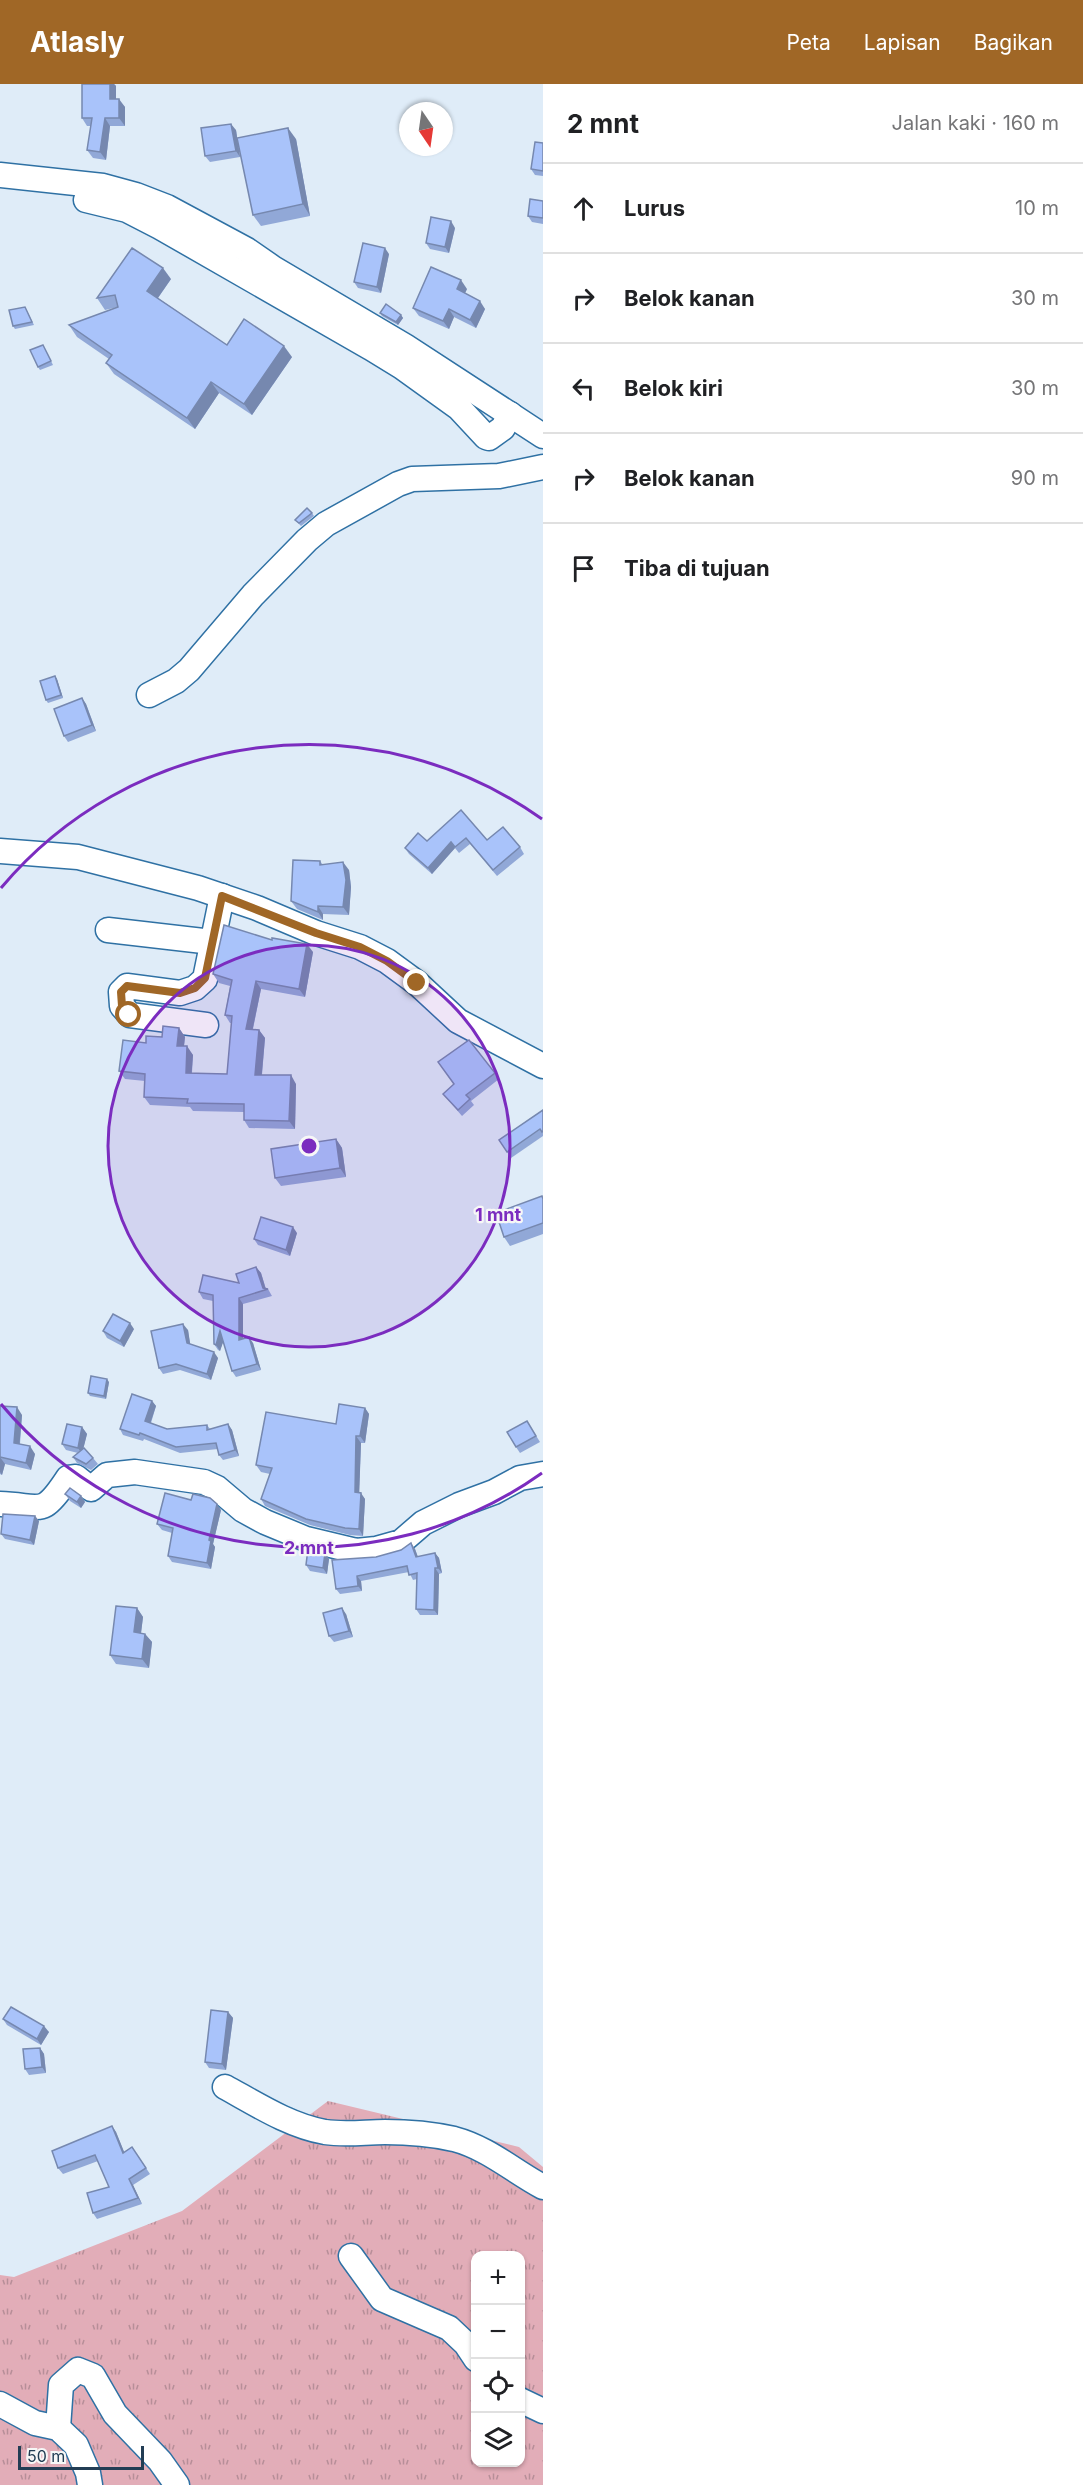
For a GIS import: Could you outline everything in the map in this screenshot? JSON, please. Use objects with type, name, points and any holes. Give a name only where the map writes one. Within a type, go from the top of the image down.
[{"type":"street","points":[[0,176],[103,186],[144,197],[167,207],[248,250],[273,268],[423,357],[543,436]]},
{"type":"street","points":[[0,188],[95,201],[127,210],[402,367],[459,408],[486,437],[498,434],[510,414]]},
{"type":"street","points":[[149,696],[176,681],[189,670],[253,595],[326,524],[404,482],[432,478],[498,476],[543,466]]},
{"type":"street","points":[[0,851],[62,855],[85,859],[222,896],[375,954],[417,983],[458,1021],[543,1066]]},
{"type":"street","points":[[206,1026],[129,1015],[122,1006],[121,992],[127,986],[180,993],[195,988],[205,978],[222,896]]},
{"type":"street","points":[[108,930],[212,942]]},
{"type":"street","points":[[0,1504],[19,1505],[32,1509],[54,1500],[68,1478],[76,1477],[91,1489],[107,1475],[135,1472],[204,1482],[217,1488],[243,1510],[306,1539],[356,1551],[376,1550],[401,1542],[423,1523],[459,1505],[494,1492],[520,1478],[543,1474]]},
{"type":"street","points":[[225,2087],[285,2118],[324,2132],[394,2133],[454,2139],[508,2163],[543,2187]]},
{"type":"street","points":[[351,2256],[382,2299],[449,2328],[471,2352]]},
{"type":"street","points":[[58,2428],[61,2385],[78,2370],[93,2376],[115,2414],[160,2461],[177,2485]]},
{"type":"street","points":[[525,2402],[543,2411]]},
{"type":"street","points":[[0,2404],[35,2423],[58,2428],[76,2445],[88,2473],[90,2485]]},
{"type":"green space","points":[[328,2101],[519,2147],[543,2167],[543,2485],[0,2485],[0,2275],[14,2277],[182,2211]]},
{"type":"building","points":[[82,84],[110,84],[110,99],[119,99],[119,118],[105,118],[100,152],[87,150],[92,118],[82,118]]},
{"type":"building","points":[[231,124],[236,151],[205,156],[201,128]]},
{"type":"building","points":[[288,128],[303,204],[253,215],[237,138]]},
{"type":"building","points":[[535,142],[543,143],[543,171],[531,169]]},
{"type":"building","points":[[530,199],[543,201],[543,218],[528,216]]},
{"type":"building","points":[[431,217],[451,221],[445,247],[426,243]]},
{"type":"building","points":[[363,243],[385,248],[377,287],[354,282]]},
{"type":"building","points":[[132,248],[163,268],[147,291],[227,345],[244,319],[284,346],[244,404],[211,382],[187,418],[106,363],[112,355],[69,325],[118,307],[115,295],[97,298]]},
{"type":"building","points":[[431,267],[461,280],[457,289],[480,301],[470,320],[449,309],[443,321],[413,308]]},
{"type":"building","points":[[386,304],[401,315],[396,322],[380,313]]},
{"type":"building","points":[[25,307],[32,322],[13,326],[9,310]]},
{"type":"building","points":[[43,345],[51,361],[38,367],[30,350]]},
{"type":"building","points":[[307,508],[312,513],[299,523],[295,520]]},
{"type":"building","points":[[55,676],[61,695],[46,700],[40,681]]},
{"type":"building","points":[[82,698],[92,725],[64,736],[54,709]]},
{"type":"building","points":[[461,810],[487,840],[503,827],[520,847],[493,870],[466,838],[455,847],[451,842],[428,868],[405,848],[418,833],[427,841]]},
{"type":"building","points":[[293,860],[320,861],[320,865],[343,862],[346,880],[343,907],[318,906],[318,912],[291,901]]},
{"type":"building","points":[[224,925],[272,940],[272,938],[307,944],[299,989],[256,981],[246,1029],[259,1030],[255,1075],[291,1075],[289,1121],[244,1120],[244,1104],[187,1103],[188,1099],[144,1097],[145,1074],[119,1071],[123,1040],[146,1043],[146,1036],[162,1037],[163,1026],[179,1028],[177,1046],[187,1046],[186,1073],[227,1074],[232,1016],[225,1015],[232,980],[213,974]]},
{"type":"building","points":[[469,1040],[495,1073],[466,1095],[470,1099],[458,1110],[443,1094],[454,1084],[438,1062]]},
{"type":"building","points":[[543,1110],[543,1131],[540,1129],[507,1152],[499,1140]]},
{"type":"building","points":[[336,1139],[340,1168],[275,1178],[271,1149]]},
{"type":"building","points":[[542,1196],[543,1223],[504,1237],[496,1213]]},
{"type":"building","points":[[261,1217],[293,1227],[286,1250],[254,1239]]},
{"type":"building","points":[[256,1267],[263,1288],[268,1289],[239,1298],[239,1340],[249,1337],[257,1364],[232,1371],[220,1331],[216,1345],[214,1344],[213,1295],[199,1292],[203,1275],[239,1283],[236,1274]]},
{"type":"building","points":[[113,1314],[130,1323],[120,1341],[103,1331]]},
{"type":"building","points":[[183,1324],[187,1343],[214,1352],[207,1374],[176,1364],[159,1368],[151,1331]]},
{"type":"building","points":[[91,1376],[107,1379],[104,1396],[88,1393]]},
{"type":"building","points":[[132,1394],[152,1401],[145,1421],[167,1429],[207,1425],[207,1430],[228,1424],[235,1450],[219,1455],[216,1443],[176,1447],[140,1433],[139,1435],[120,1429]]},
{"type":"building","points":[[339,1404],[365,1408],[360,1436],[356,1436],[355,1492],[361,1493],[359,1529],[306,1519],[261,1499],[272,1468],[256,1465],[266,1412],[336,1424]]},
{"type":"building","points":[[0,1406],[17,1407],[14,1443],[30,1446],[26,1463],[0,1457]]},
{"type":"building","points":[[527,1421],[536,1436],[516,1447],[507,1432]]},
{"type":"building","points":[[67,1424],[82,1427],[78,1448],[62,1444]]},
{"type":"building","points":[[84,1448],[93,1458],[86,1464],[73,1457]]},
{"type":"building","points":[[70,1488],[81,1496],[77,1502],[65,1494]]},
{"type":"building","points":[[165,1493],[191,1500],[193,1494],[210,1498],[217,1504],[209,1540],[211,1541],[207,1563],[168,1556],[173,1528],[157,1524]]},
{"type":"building","points":[[3,1514],[35,1516],[30,1540],[1,1534]]},
{"type":"building","points":[[411,1543],[416,1557],[435,1553],[438,1568],[435,1568],[434,1610],[416,1609],[417,1573],[409,1575],[407,1566],[357,1576],[358,1586],[336,1589],[332,1560],[376,1557],[401,1550]]},
{"type":"building","points":[[308,1549],[325,1553],[323,1568],[306,1565]]},
{"type":"building","points":[[116,1606],[137,1608],[134,1632],[145,1634],[142,1659],[110,1655]]},
{"type":"building","points":[[342,1608],[349,1631],[329,1636],[323,1613]]},
{"type":"building","points":[[11,2007],[44,2026],[37,2039],[3,2019]]},
{"type":"building","points":[[211,2010],[228,2012],[222,2064],[205,2062]]},
{"type":"building","points":[[40,2048],[42,2067],[25,2069],[23,2049]]},
{"type":"building","points":[[112,2126],[123,2153],[132,2147],[146,2168],[129,2179],[138,2198],[93,2213],[87,2193],[109,2187],[95,2155],[58,2168],[52,2151]]},
{"type":"route","points":[[129,1015],[122,1006],[121,992],[127,986],[180,993],[195,988],[205,978],[222,896],[316,933],[360,947],[387,961],[417,983]]}]
